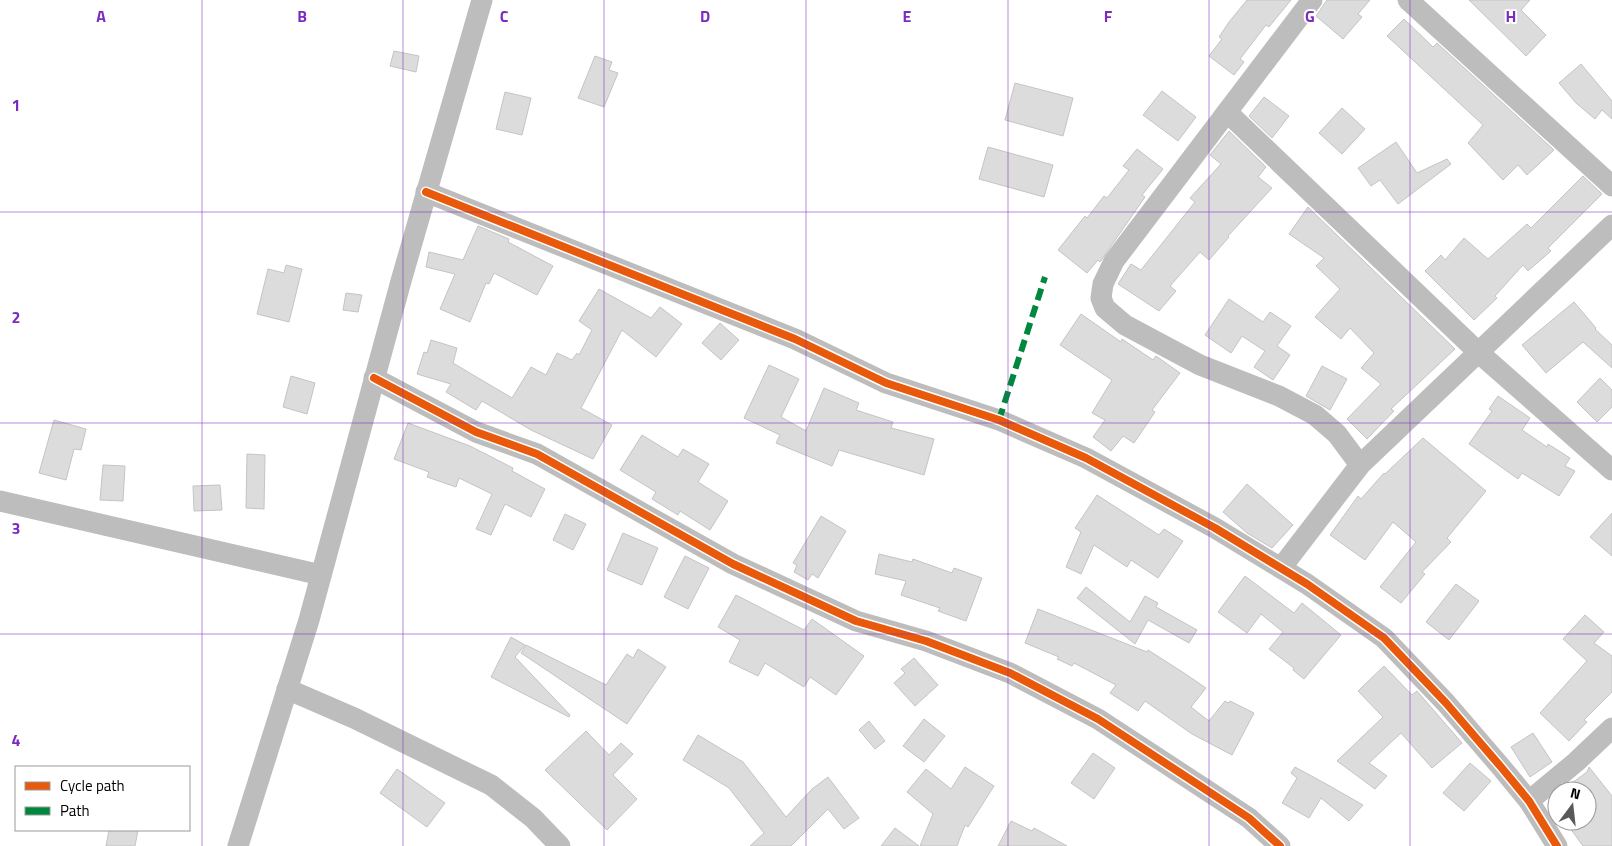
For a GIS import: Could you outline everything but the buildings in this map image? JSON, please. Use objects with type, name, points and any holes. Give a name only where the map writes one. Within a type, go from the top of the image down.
[{"type":"street","points":[[238,846],[321,575],[426,192],[482,0]]},
{"type":"street","points":[[1312,0],[1114,261],[1103,284],[1101,298],[1105,308],[1125,325],[1200,365],[1279,396],[1315,415],[1337,434],[1360,465]]},
{"type":"street","points":[[1408,0],[1612,186]]},
{"type":"street","points":[[1226,112],[1478,352],[1612,470]]},
{"type":"street","points":[[426,192],[795,339],[886,383],[999,420],[1086,458],[1215,528],[1307,584],[1384,638],[1446,703],[1529,801],[1557,846]]},
{"type":"street","points":[[1281,568],[1360,465],[1612,225]]},
{"type":"street","points":[[374,378],[476,432],[537,454],[733,564],[856,621],[926,641],[1010,673],[1098,719],[1249,818],[1280,846]]},
{"type":"street","points":[[0,501],[321,575]]},
{"type":"street","points":[[287,689],[371,726],[492,785],[533,818],[560,846]]},
{"type":"street","points":[[1529,801],[1576,762],[1612,728]]},
{"type":"marked path","points":[[999,420],[1045,277]]},
{"type":"cycle path","points":[[426,192],[795,339],[886,383],[999,420],[1086,458],[1215,528],[1307,584],[1384,638],[1446,703],[1501,767],[1529,801],[1557,846]]},
{"type":"cycle path","points":[[374,378],[476,432],[537,454],[733,564],[856,621],[926,641],[1010,673],[1098,719],[1249,818],[1280,846]]}]
